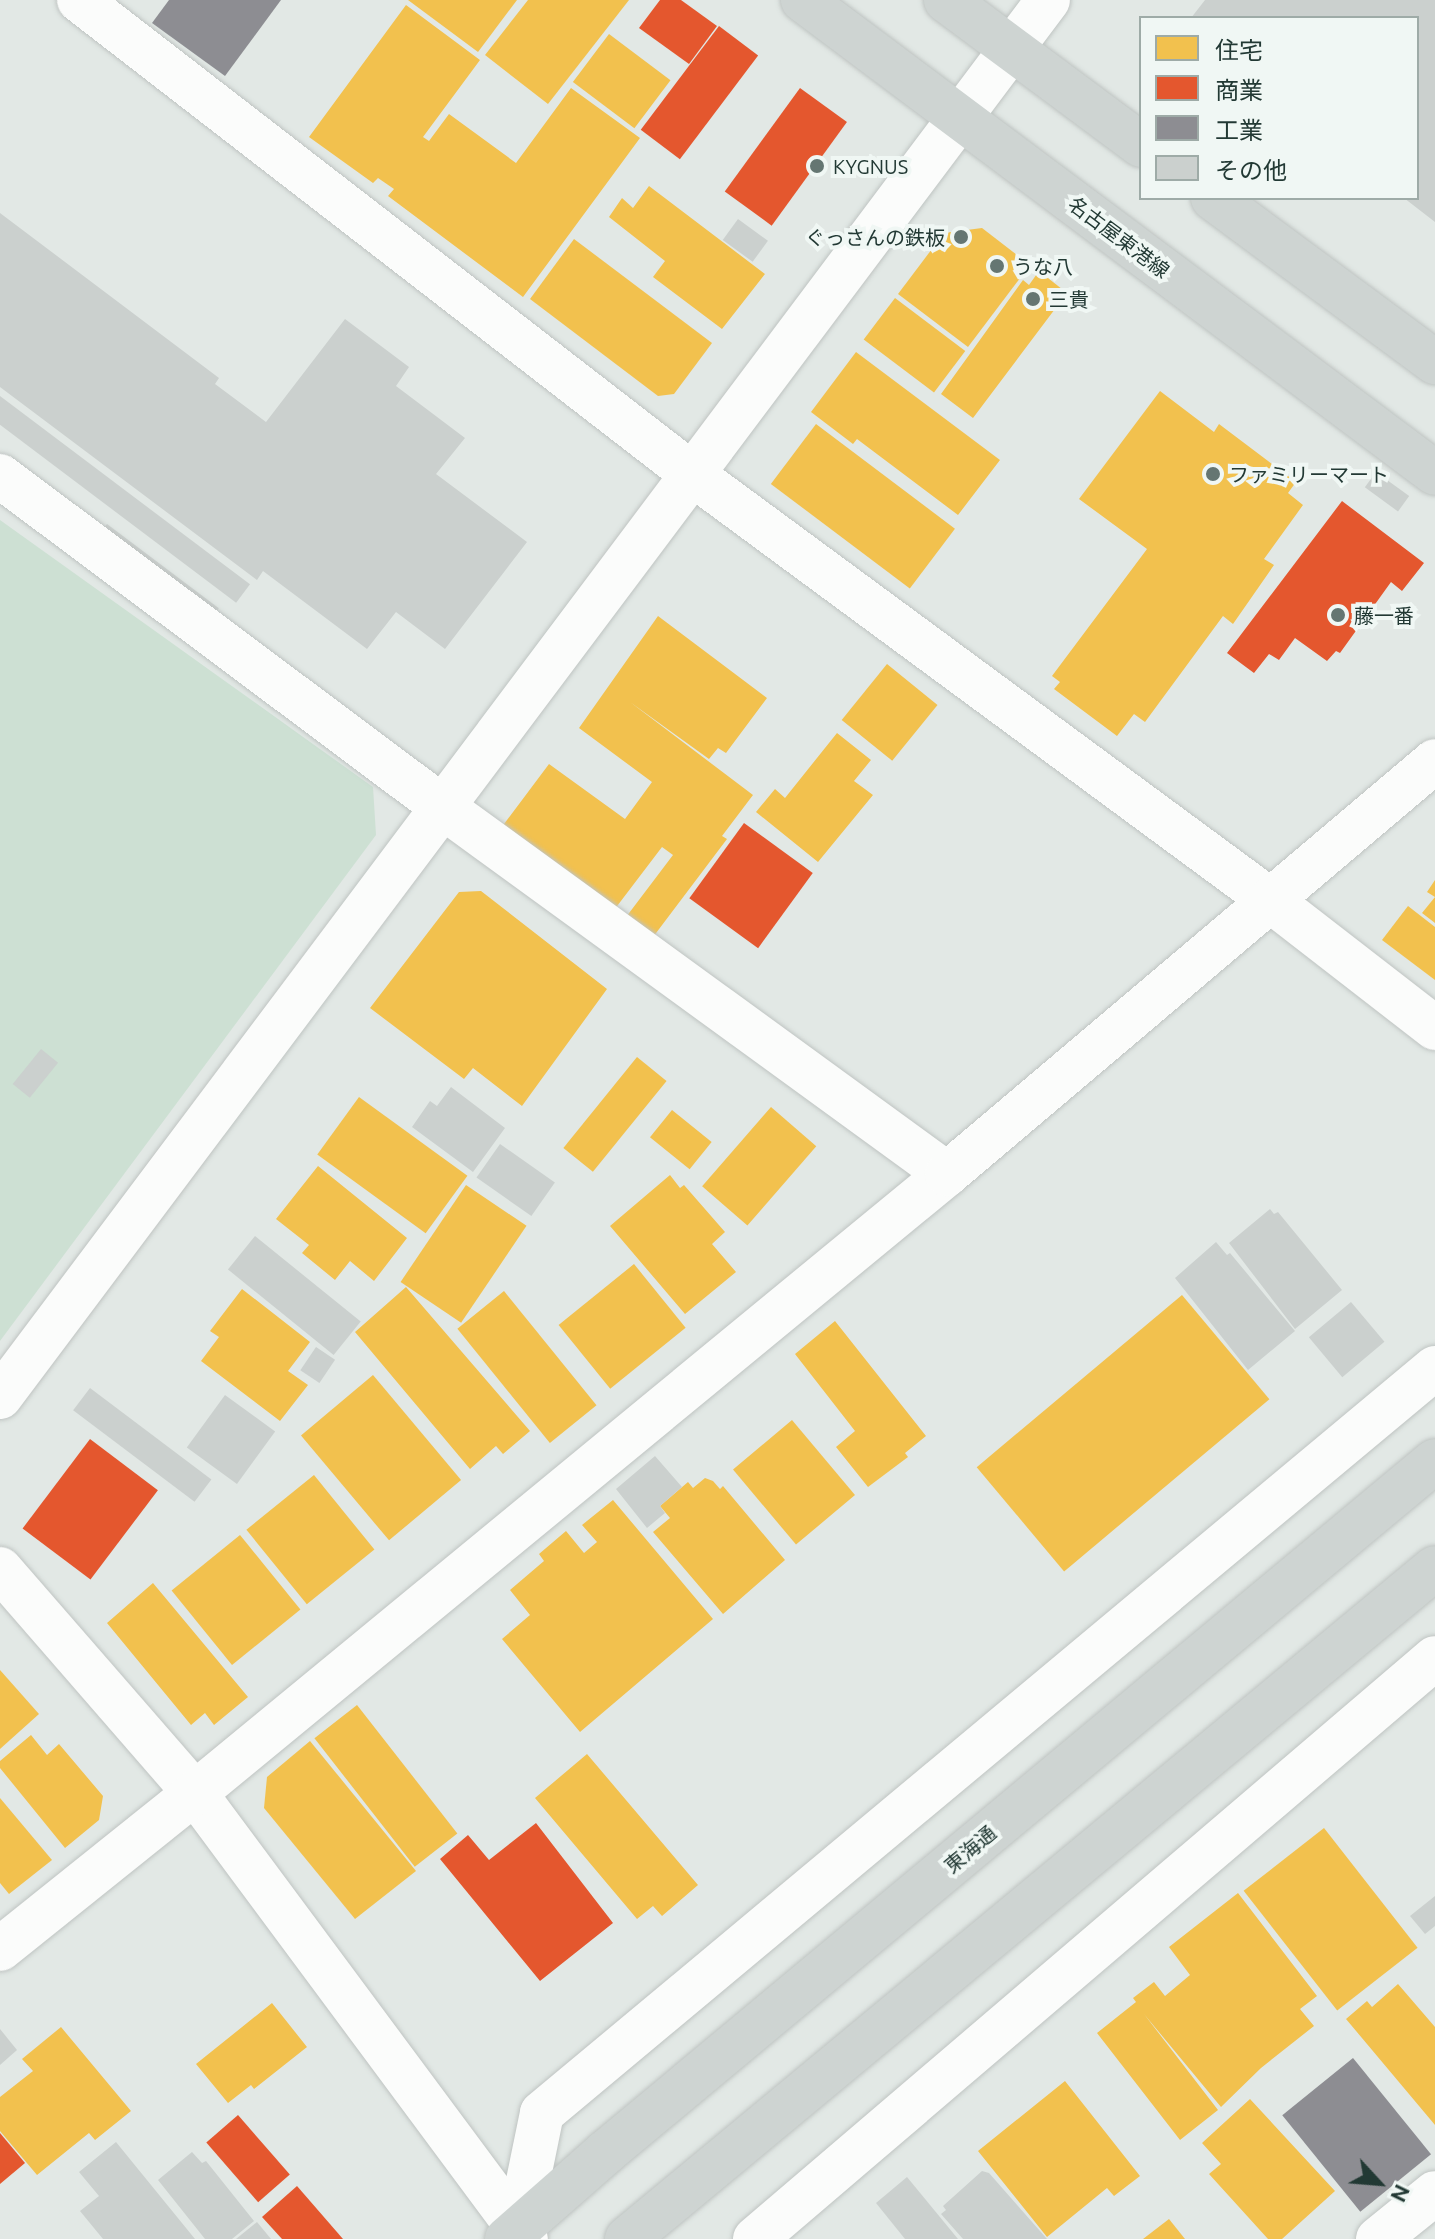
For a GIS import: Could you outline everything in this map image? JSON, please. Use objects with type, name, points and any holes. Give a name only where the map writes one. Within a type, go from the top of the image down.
[{"type":"main road","name":"名古屋東港線","points":[[803,0],[1435,473]]},
{"type":"main road","points":[[946,0],[1139,144]]},
{"type":"main road","points":[[1216,200],[1435,362]]},
{"type":"main road","name":"東海通","points":[[517,2236],[606,2152],[1435,1461]]},
{"type":"main road","points":[[639,2229],[1435,1568]]},
{"type":"street","points":[[79,0],[692,474],[1270,900],[1435,1028]]},
{"type":"street","points":[[0,1397],[1048,0]]},
{"type":"street","points":[[0,476],[444,808],[947,1174]]},
{"type":"street","points":[[0,1949],[195,1793],[947,1174],[1435,761]]},
{"type":"street","points":[[517,2236],[542,2113],[1435,1368]]},
{"type":"street","points":[[0,1569],[195,1793],[517,2236]]},
{"type":"street","points":[[755,2239],[1435,1658]]},
{"type":"street","points":[[1378,2239],[1435,2193]]},
{"type":"green space","points":[[0,520],[373,787],[376,835],[0,1341]]},
{"type":"building: 住宅","points":[[408,0],[517,0],[478,52]]},
{"type":"building: 住宅","points":[[528,0],[629,0],[548,104],[485,55]]},
{"type":"building: 住宅","points":[[406,5],[480,60],[423,137],[429,141],[449,114],[516,163],[571,88],[640,138],[523,297],[388,196],[394,189],[378,178],[373,183],[309,137]]},
{"type":"building: 住宅","points":[[609,34],[670,80],[634,128],[573,82]]},
{"type":"building: 住宅","points":[[649,186],[765,274],[722,329],[653,277],[665,261],[609,217],[622,198],[633,208]]},
{"type":"building: 住宅","points":[[982,228],[1030,265],[968,347],[898,294],[944,233]]},
{"type":"building: 住宅","points":[[574,239],[712,343],[674,394],[658,396],[530,299]]},
{"type":"building: 住宅","points":[[1039,271],[1067,293],[973,418],[941,394],[1023,280],[1029,285]]},
{"type":"building: 住宅","points":[[895,298],[965,351],[934,392],[864,340]]},
{"type":"building: 住宅","points":[[856,352],[1000,460],[958,515],[857,439],[853,444],[811,412]]},
{"type":"building: 住宅","points":[[1160,391],[1214,432],[1219,424],[1296,482],[1288,493],[1303,505],[1264,559],[1274,565],[1233,624],[1223,616],[1145,722],[1134,714],[1117,736],[1054,689],[1060,682],[1052,676],[1147,549],[1079,499]]},
{"type":"building: 住宅","points":[[816,424],[955,529],[910,589],[771,484]]},
{"type":"building: 住宅","points":[[658,616],[767,698],[726,753],[718,748],[709,759],[630,702],[753,795],[722,836],[727,839],[644,949],[617,929],[673,855],[662,847],[608,918],[512,847],[504,824],[549,764],[625,819],[652,782],[579,728]]},
{"type":"building: 住宅","points":[[887,664],[938,705],[892,761],[842,720]]},
{"type":"building: 住宅","points":[[837,733],[871,760],[854,781],[873,795],[818,862],[756,812],[775,789],[785,798]]},
{"type":"building: 住宅","points":[[1435,880],[1435,897],[1427,892]]},
{"type":"building: 住宅","points":[[481,891],[607,989],[522,1106],[473,1068],[464,1079],[370,1008],[459,892]]},
{"type":"building: 住宅","points":[[1435,897],[1435,923],[1422,913]]},
{"type":"building: 住宅","points":[[1408,906],[1435,927],[1435,980],[1382,940]]},
{"type":"building: 住宅","points":[[637,1057],[667,1081],[593,1172],[563,1148]]},
{"type":"building: 住宅","points":[[359,1097],[467,1176],[426,1233],[317,1154]]},
{"type":"building: 住宅","points":[[771,1107],[816,1146],[747,1226],[702,1186]]},
{"type":"building: 住宅","points":[[672,1110],[712,1142],[690,1169],[650,1137]]},
{"type":"building: 住宅","points":[[318,1166],[407,1238],[374,1281],[350,1261],[335,1280],[302,1253],[309,1245],[276,1219]]},
{"type":"building: 住宅","points":[[670,1175],[680,1188],[684,1185],[725,1232],[712,1244],[736,1272],[685,1314],[610,1226]]},
{"type":"building: 住宅","points":[[466,1185],[527,1226],[461,1323],[401,1282]]},
{"type":"building: 住宅","points":[[634,1264],[686,1328],[610,1389],[559,1325]]},
{"type":"building: 住宅","points":[[406,1287],[530,1431],[503,1454],[496,1446],[470,1469],[355,1332]]},
{"type":"building: 住宅","points":[[242,1289],[310,1342],[288,1371],[308,1385],[280,1421],[201,1361],[219,1337],[210,1331]]},
{"type":"building: 住宅","points":[[504,1291],[597,1405],[550,1443],[457,1329]]},
{"type":"building: 住宅","points":[[1182,1295],[1269,1399],[1064,1571],[977,1467]]},
{"type":"building: 住宅","points":[[835,1321],[926,1436],[905,1453],[908,1457],[868,1487],[836,1447],[855,1431],[795,1354]]},
{"type":"building: 住宅","points":[[373,1375],[461,1480],[389,1540],[301,1435]]},
{"type":"building: 住宅","points":[[792,1420],[855,1495],[796,1545],[733,1469]]},
{"type":"building: 住宅","points":[[314,1475],[374,1550],[307,1604],[246,1530]]},
{"type":"building: 住宅","points":[[705,1478],[720,1489],[723,1486],[785,1560],[723,1614],[653,1532],[670,1518],[660,1506],[688,1482],[693,1488]]},
{"type":"building: 住宅","points":[[613,1500],[713,1619],[580,1732],[502,1639],[530,1615],[510,1590],[544,1561],[539,1554],[566,1531],[584,1553],[597,1542],[582,1525]]},
{"type":"building: 住宅","points":[[240,1535],[300,1610],[232,1665],[172,1590]]},
{"type":"building: 住宅","points":[[153,1583],[248,1697],[214,1725],[205,1713],[191,1725],[107,1623]]},
{"type":"building: 住宅","points":[[0,1670],[39,1714],[0,1749]]},
{"type":"building: 住宅","points":[[357,1705],[457,1833],[415,1867],[314,1738]]},
{"type":"building: 住宅","points":[[31,1735],[47,1755],[59,1744],[103,1796],[99,1820],[65,1848],[0,1768],[0,1761]]},
{"type":"building: 住宅","points":[[310,1741],[416,1871],[355,1919],[264,1808],[267,1777]]},
{"type":"building: 住宅","points":[[587,1754],[698,1885],[662,1916],[653,1906],[637,1919],[535,1798]]},
{"type":"building: 住宅","points":[[0,1798],[52,1860],[9,1894],[0,1883]]},
{"type":"building: 住宅","points":[[1324,1828],[1418,1948],[1337,2011],[1244,1891]]},
{"type":"building: 住宅","points":[[1238,1893],[1317,1996],[1300,2009],[1314,2026],[1261,2068],[1221,2107],[1144,2014],[1218,2110],[1180,2140],[1097,2033],[1136,2002],[1133,1998],[1154,1982],[1165,1996],[1190,1975],[1169,1947]]},
{"type":"building: 住宅","points":[[1398,1984],[1435,2027],[1435,2125],[1346,2019],[1367,2001],[1372,2007]]},
{"type":"building: 住宅","points":[[272,2003],[307,2047],[254,2089],[251,2085],[228,2103],[196,2064]]},
{"type":"building: 住宅","points":[[61,2027],[131,2111],[95,2140],[89,2133],[37,2175],[0,2131],[0,2097],[33,2071],[22,2059]]},
{"type":"building: 住宅","points":[[1065,2081],[1140,2176],[1114,2196],[1107,2188],[1047,2237],[978,2151]]},
{"type":"building: 住宅","points":[[1250,2099],[1335,2191],[1282,2239],[1268,2239],[1209,2174],[1221,2164],[1202,2143]]},
{"type":"building: 住宅","points":[[1169,2219],[1185,2239],[1143,2239]]},
{"type":"building: 商業","points":[[660,0],[681,0],[717,26],[689,64],[639,28]]},
{"type":"building: 商業","points":[[719,26],[758,55],[680,159],[641,130]]},
{"type":"building: 商業","points":[[800,88],[847,122],[772,226],[725,192]]},
{"type":"building: 商業","points":[[1342,501],[1424,563],[1402,591],[1391,582],[1340,653],[1336,651],[1327,661],[1295,638],[1279,660],[1269,654],[1254,673],[1227,653]]},
{"type":"building: 商業","points":[[744,823],[813,873],[758,948],[689,898]]},
{"type":"building: 商業","points":[[90,1439],[158,1490],[90,1580],[23,1528]]},
{"type":"building: 商業","points":[[536,1823],[613,1923],[540,1981],[440,1859],[468,1835],[489,1860]]},
{"type":"building: 商業","points":[[238,2115],[290,2175],[258,2202],[206,2143]]},
{"type":"building: 商業","points":[[0,2133],[25,2163],[0,2184]]},
{"type":"building: 商業","points":[[297,2186],[343,2239],[282,2239],[262,2217]]},
{"type":"building: 工業","points":[[169,0],[281,0],[225,76],[152,23]]},
{"type":"building: 工業","points":[[1353,2058],[1431,2154],[1360,2212],[1282,2115]]},
{"type":"building: その他","points":[[1205,0],[1435,0],[1435,222],[1407,200],[1419,200],[1419,16],[1193,16]]},
{"type":"building: その他","points":[[0,213],[219,378],[215,384],[266,422],[345,319],[409,367],[396,386],[465,438],[436,474],[527,542],[445,649],[396,612],[367,649],[263,571],[257,580],[0,387]]},
{"type":"building: その他","points":[[738,219],[768,241],[753,262],[723,240]]},
{"type":"building: その他","points":[[0,396],[250,584],[236,603],[0,425]]},
{"type":"building: その他","points":[[1376,472],[1409,496],[1398,511],[1365,487]]},
{"type":"building: その他","points":[[107,524],[219,608],[207,623],[96,539]]},
{"type":"building: その他","points":[[41,1049],[58,1063],[30,1098],[13,1084]]},
{"type":"building: その他","points":[[451,1087],[505,1128],[473,1172],[412,1127],[430,1101],[437,1106]]},
{"type":"building: その他","points":[[500,1144],[555,1182],[531,1216],[476,1178]]},
{"type":"building: その他","points":[[1270,1209],[1274,1214],[1278,1212],[1342,1290],[1295,1329],[1229,1243]]},
{"type":"building: その他","points":[[255,1236],[361,1322],[334,1355],[228,1269]]},
{"type":"building: その他","points":[[1216,1242],[1227,1255],[1230,1253],[1295,1331],[1248,1370],[1175,1278]]},
{"type":"building: その他","points":[[1351,1302],[1384,1342],[1342,1377],[1309,1337]]},
{"type":"building: その他","points":[[316,1347],[335,1360],[319,1383],[300,1370]]},
{"type":"building: その他","points":[[90,1388],[211,1479],[195,1502],[73,1410]]},
{"type":"building: その他","points":[[225,1395],[275,1431],[237,1484],[187,1448]]},
{"type":"building: その他","points":[[655,1456],[682,1487],[660,1506],[665,1513],[647,1528],[616,1489]]},
{"type":"building: その他","points":[[1435,1896],[1435,1926],[1425,1934],[1410,1916]]},
{"type":"building: その他","points":[[0,2029],[17,2050],[0,2065]]},
{"type":"building: その他","points":[[116,2142],[195,2239],[103,2239],[80,2211],[99,2196],[79,2172]]},
{"type":"building: その他","points":[[192,2152],[202,2163],[206,2161],[254,2221],[232,2239],[205,2239],[158,2180]]},
{"type":"building: その他","points":[[982,2171],[989,2173],[1047,2239],[963,2239],[941,2214],[946,2210],[943,2206]]},
{"type":"building: その他","points":[[907,2177],[958,2239],[905,2239],[876,2203]]},
{"type":"building: その他","points":[[257,2222],[271,2239],[236,2239]]},
{"type":"place","name":"KYGNUS","points":[[817,166]]},
{"type":"place","name":"ぐっさんの鉄板","points":[[961,237]]},
{"type":"place","name":"うな八","points":[[997,266]]},
{"type":"place","name":"三貴","points":[[1033,299]]},
{"type":"place","name":"ファミリーマート","points":[[1213,474]]},
{"type":"place","name":"藤一番","points":[[1338,615]]}]
